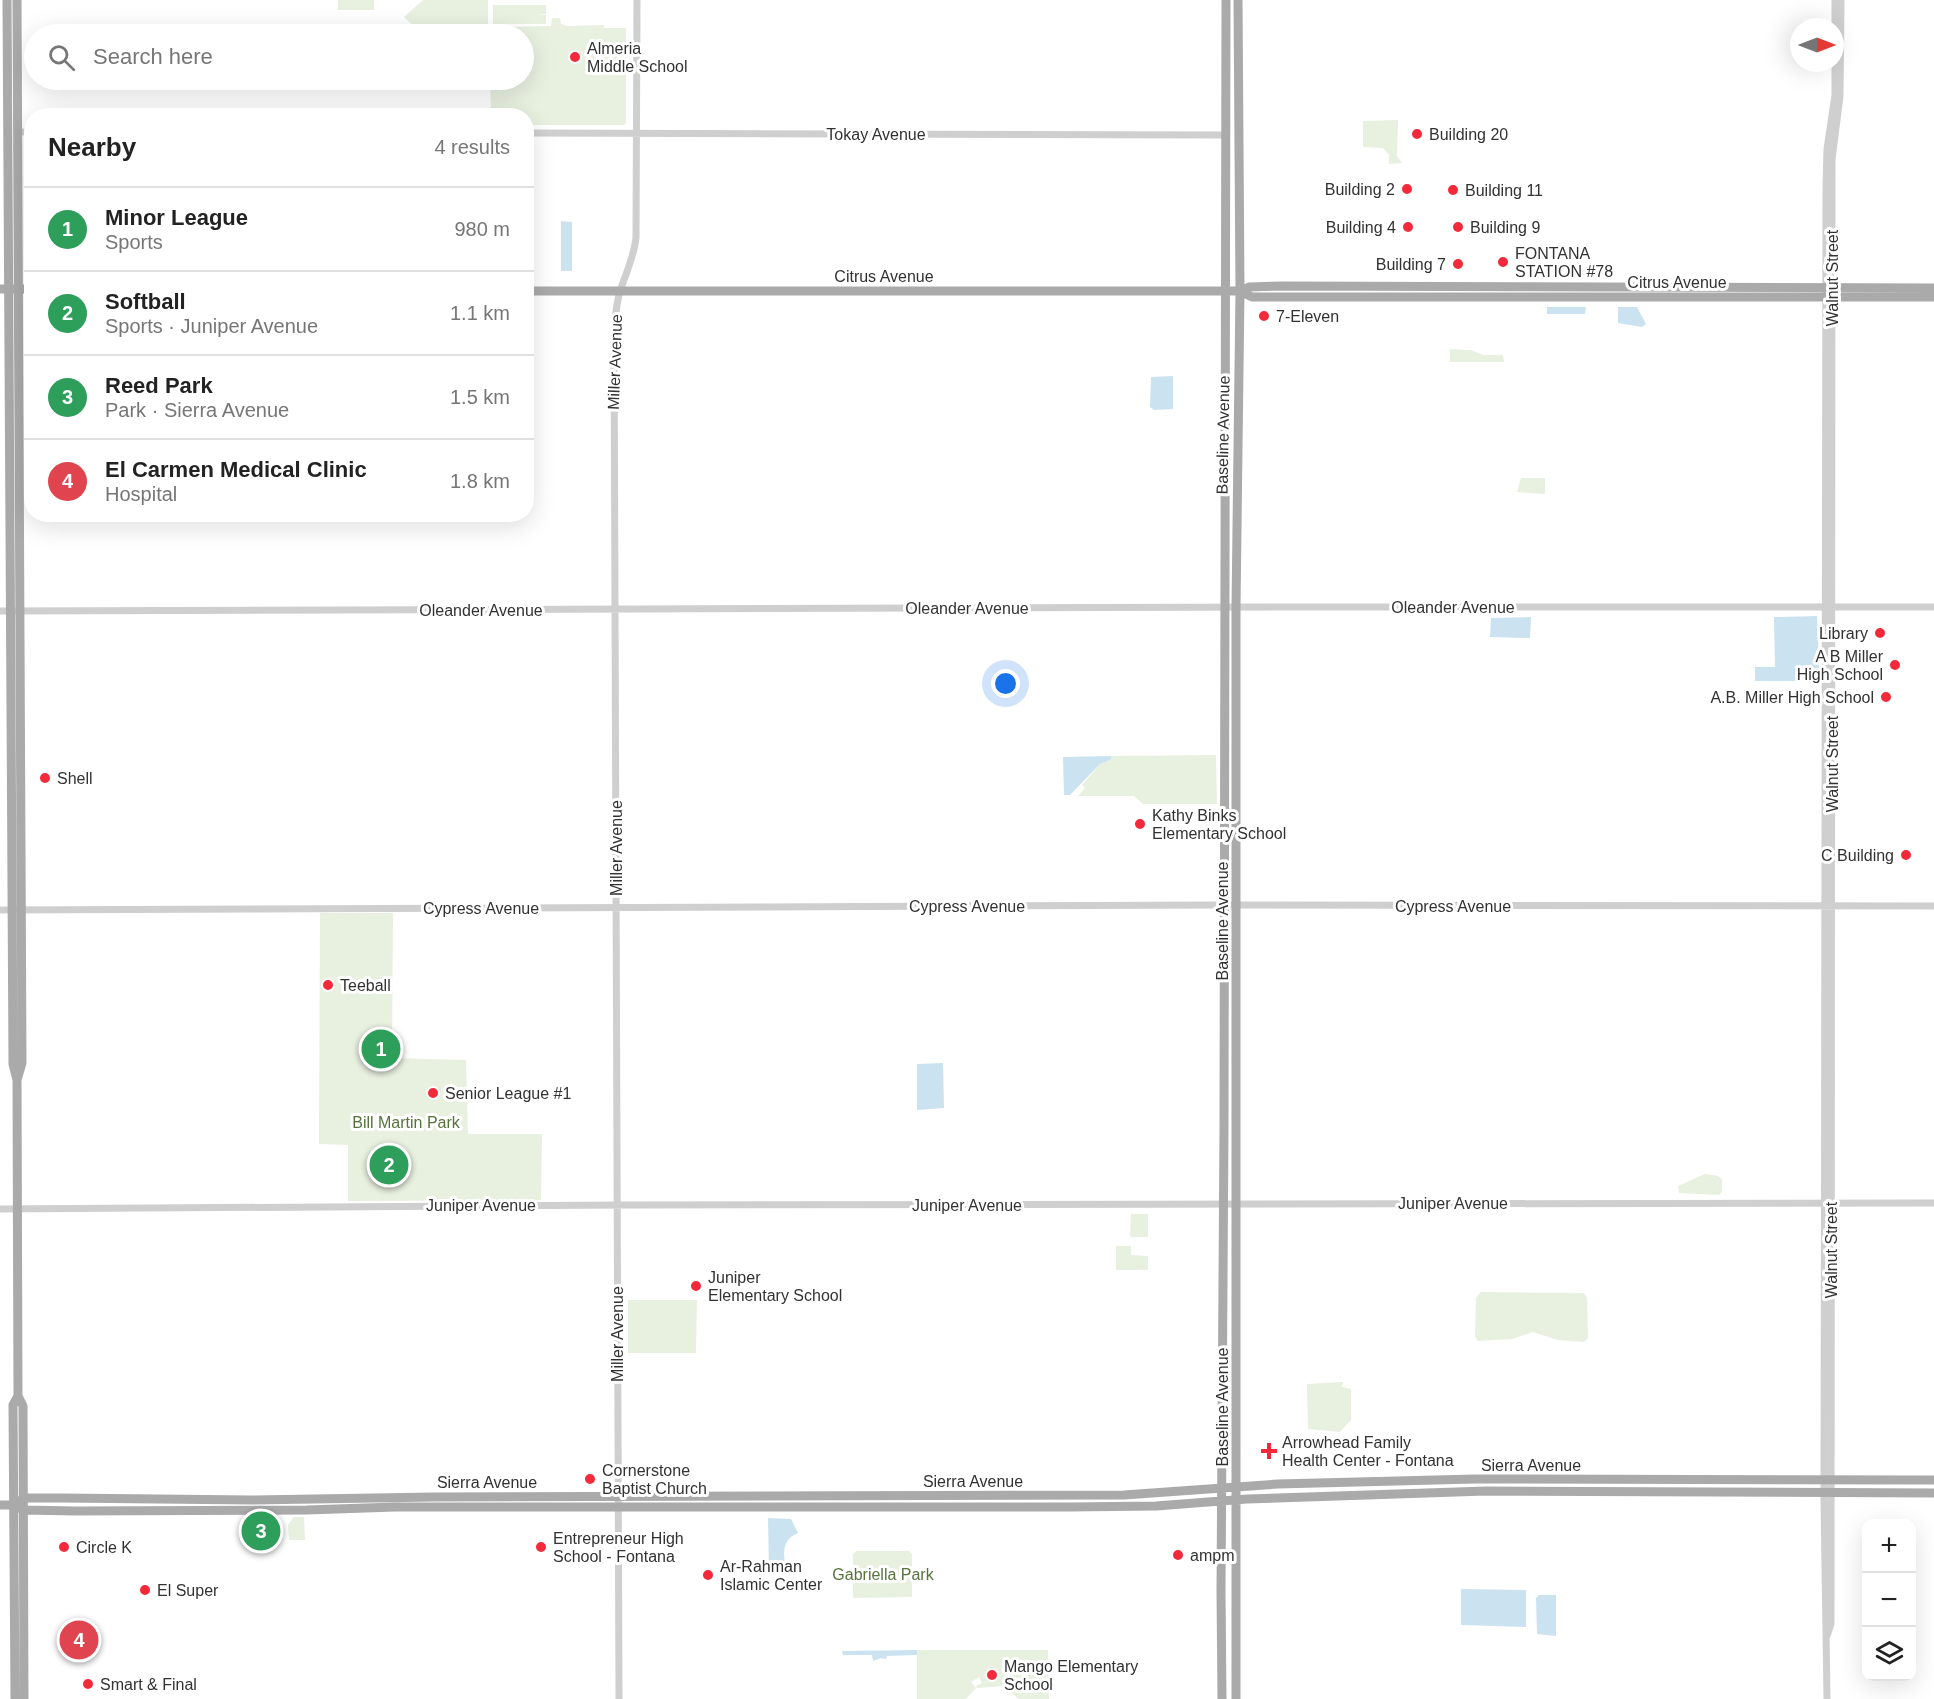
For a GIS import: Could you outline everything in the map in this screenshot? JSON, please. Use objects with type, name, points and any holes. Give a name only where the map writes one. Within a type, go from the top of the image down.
[{"type":"main road","points":[[7,0],[10,611],[16,910],[13,1064],[17,1080],[18,1396],[23,1406],[24,1699]]},
{"type":"main road","points":[[10,611],[20,465],[9,289],[18,132],[17,0]]},
{"type":"main road","name":"Baseline Avenue","points":[[1222,1699],[1226,0]]},
{"type":"main road","name":"Baseline Avenue","points":[[1236,1699],[1236,607],[1240,291],[1238,0]]},
{"type":"main road","name":"Citrus Avenue","points":[[534,291],[1240,291],[1249,287],[1281,286],[1934,288]]},
{"type":"main road","name":"Citrus Avenue","points":[[1240,291],[1252,297],[1934,297]]},
{"type":"main road","points":[[9,415],[14,423],[15,459],[20,465]]},
{"type":"main road","points":[[15,1699],[13,1405],[18,1396]]},
{"type":"main road","name":"Sierra Avenue","points":[[24,1498],[262,1500],[434,1497],[1124,1495],[1297,1483],[1475,1479],[1934,1480]]},
{"type":"main road","name":"Sierra Avenue","points":[[0,1505],[14,1505],[23,1510],[1156,1506],[1237,1500],[1486,1491],[1934,1493]]},
{"type":"main road","points":[[14,1505],[24,1498]]},
{"type":"street","name":"Miller Avenue","points":[[619,1699],[614,335],[616,310],[634,255],[636,238],[637,0]]},
{"type":"street","name":"Walnut Street","points":[[1829,287],[1826,163],[1835,95],[1835,0]]},
{"type":"street","name":"Walnut Street","points":[[1827,1699],[1827,1636],[1824,1624],[1827,1492],[1829,287],[1832,159],[1840,96],[1841,0]]},
{"type":"street","points":[[18,132],[24,132]]},
{"type":"street","name":"Tokay Avenue","points":[[534,133],[1226,135]]},
{"type":"street","name":"Oleander Avenue","points":[[10,611],[1934,607]]},
{"type":"street","name":"Cypress Avenue","points":[[0,910],[1224,905],[1934,906]]},
{"type":"street","name":"Juniper Avenue","points":[[0,1209],[618,1204],[1934,1203]]},
{"type":"green space","points":[[338,0],[374,0],[374,10],[338,10]]},
{"type":"green space","points":[[423,0],[488,0],[488,24],[411,24],[404,17]]},
{"type":"green space","points":[[493,5],[546,5],[546,14],[536,15],[546,15],[546,24],[493,24]]},
{"type":"green space","name":"Almeria Middle School","points":[[552,18],[560,18],[561,24],[567,26],[604,25],[604,28],[626,28],[626,123],[624,125],[534,125],[534,108],[491,108],[490,90],[534,90],[534,26],[551,26]]},
{"type":"green space","points":[[1398,120],[1397,156],[1402,163],[1389,164],[1389,155],[1383,148],[1363,147],[1363,121]]},
{"type":"green space","points":[[1450,349],[1471,350],[1483,355],[1503,355],[1504,362],[1450,362]]},
{"type":"green space","points":[[1521,478],[1545,478],[1545,494],[1517,492]]},
{"type":"green space","points":[[1216,755],[1217,804],[1143,804],[1134,796],[1078,796],[1085,788],[1082,785],[1100,764],[1112,759],[1111,756]]},
{"type":"green space","name":"Bill Martin Park","points":[[320,913],[393,913],[392,1058],[466,1060],[468,1134],[542,1134],[541,1200],[348,1201],[348,1145],[319,1144]]},
{"type":"green space","points":[[1705,1174],[1722,1179],[1722,1192],[1719,1195],[1679,1193],[1678,1186]]},
{"type":"green space","points":[[1131,1214],[1148,1214],[1148,1237],[1130,1237]]},
{"type":"green space","points":[[1116,1246],[1131,1246],[1131,1255],[1148,1256],[1148,1270],[1116,1270]]},
{"type":"green space","points":[[1481,1292],[1584,1293],[1587,1298],[1588,1338],[1584,1342],[1558,1340],[1533,1332],[1512,1339],[1478,1341],[1475,1336],[1476,1298]]},
{"type":"green space","points":[[628,1300],[697,1300],[696,1353],[628,1353]]},
{"type":"green space","points":[[1343,1382],[1342,1387],[1351,1389],[1351,1420],[1340,1432],[1308,1429],[1307,1384]]},
{"type":"green space","points":[[246,1517],[272,1517],[276,1521],[276,1540],[246,1540]]},
{"type":"green space","points":[[294,1517],[304,1517],[305,1540],[289,1540],[288,1525]]},
{"type":"green space","name":"Gabriella Park","points":[[856,1551],[909,1551],[912,1554],[912,1597],[853,1598],[853,1554]]},
{"type":"green space","name":"Mango Elementary School","points":[[917,1650],[1048,1650],[1049,1699],[1019,1699],[1003,1686],[977,1688],[976,1686],[982,1683],[979,1677],[971,1682],[976,1688],[966,1699],[917,1699]]},
{"type":"water","points":[[561,221],[572,222],[572,271],[561,271]]},
{"type":"water","points":[[1547,307],[1586,307],[1585,314],[1547,314]]},
{"type":"water","points":[[1618,307],[1637,307],[1646,324],[1642,327],[1618,323]]},
{"type":"water","points":[[1173,376],[1173,409],[1154,410],[1150,407],[1151,377]]},
{"type":"water","points":[[1817,616],[1820,681],[1755,681],[1755,667],[1775,667],[1774,617]]},
{"type":"water","points":[[1531,617],[1530,638],[1490,637],[1491,618]]},
{"type":"water","points":[[1111,756],[1112,759],[1100,764],[1070,795],[1064,795],[1063,757]]},
{"type":"water","points":[[943,1063],[944,1108],[917,1110],[917,1064]]},
{"type":"water","points":[[768,1518],[791,1519],[798,1533],[788,1540],[784,1549],[786,1572],[769,1572]]},
{"type":"water","points":[[1461,1589],[1526,1590],[1526,1627],[1461,1625]]},
{"type":"water","points":[[1539,1595],[1556,1595],[1556,1636],[1537,1634],[1536,1598]]},
{"type":"water","points":[[917,1650],[917,1655],[887,1656],[886,1659],[873,1661],[872,1655],[843,1655],[842,1651]]},
{"type":"place","name":"Almeria Middle School","points":[[575,57]]},
{"type":"place","name":"Building 20","points":[[1417,134]]},
{"type":"place","name":"Building 2","points":[[1407,189]]},
{"type":"place","name":"Building 11","points":[[1453,190]]},
{"type":"place","name":"Building 4","points":[[1408,227]]},
{"type":"place","name":"Building 9","points":[[1458,227]]},
{"type":"place","name":"FONTANA STATION #78","points":[[1503,262]]},
{"type":"place","name":"Building 7","points":[[1458,264]]},
{"type":"place","name":"7-Eleven","points":[[1264,316]]},
{"type":"place","name":"Library","points":[[1880,633]]},
{"type":"place","name":"A B Miller High School","points":[[1895,665]]},
{"type":"place","name":"A.B. Miller High School","points":[[1886,697]]},
{"type":"place","name":"Shell","points":[[45,778]]},
{"type":"place","name":"Kathy Binks Elementary School","points":[[1140,824]]},
{"type":"place","name":"C Building","points":[[1906,855]]},
{"type":"place","name":"Teeball","points":[[328,985]]},
{"type":"place","name":"Minor League","points":[[381,1049]]},
{"type":"place","name":"Senior League #1","points":[[433,1093]]},
{"type":"place","name":"Softball","points":[[389,1165]]},
{"type":"place","name":"Juniper Elementary School","points":[[696,1286]]},
{"type":"place","name":"Arrowhead Family Health Center - Fontana","points":[[1269,1451]]},
{"type":"place","name":"Cornerstone Baptist Church","points":[[590,1479]]},
{"type":"place","name":"Reed Park","points":[[261,1531]]},
{"type":"place","name":"Circle K","points":[[64,1547]]},
{"type":"place","name":"Entrepreneur High School - Fontana","points":[[541,1547]]},
{"type":"place","name":"ampm","points":[[1178,1555]]},
{"type":"place","name":"Ar-Rahman Islamic Center","points":[[708,1575]]},
{"type":"place","name":"El Super","points":[[145,1590]]},
{"type":"place","name":"El Carmen Medical Clinic","points":[[79,1640]]},
{"type":"place","name":"Mango Elementary School","points":[[992,1675]]},
{"type":"place","name":"Smart & Final","points":[[88,1684]]}]
